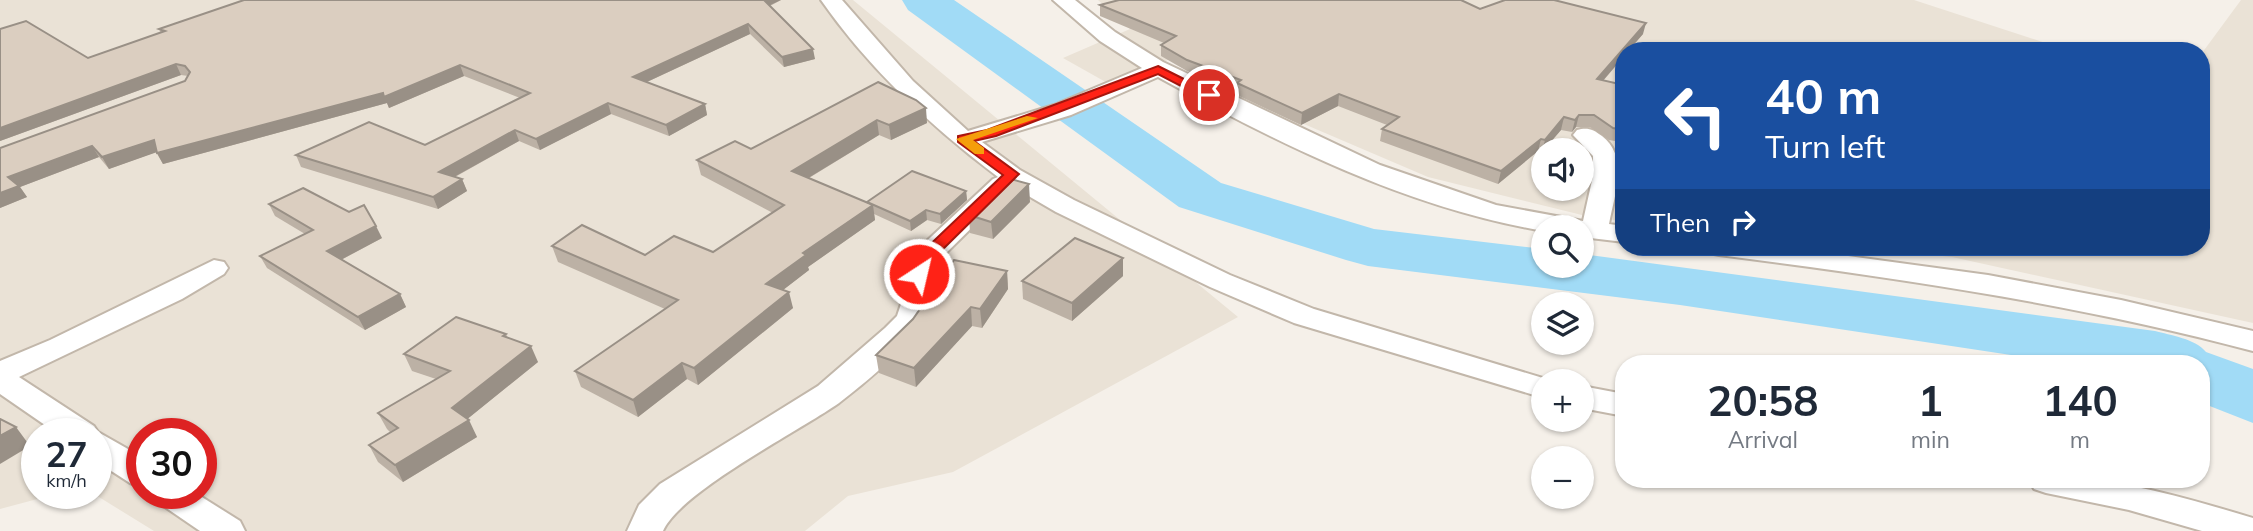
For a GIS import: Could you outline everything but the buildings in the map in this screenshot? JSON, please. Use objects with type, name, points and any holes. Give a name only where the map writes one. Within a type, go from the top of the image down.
[{"type":"street","points":[[831,0],[905,86],[963,139],[1011,174],[1065,206],[1162,254],[1304,316],[1531,383]]},
{"type":"street","points":[[1070,6],[1102,6]]},
{"type":"street","points":[[1070,6],[1107,37],[1158,69],[1341,159],[1470,208],[1531,223]]},
{"type":"street","points":[[963,139],[991,133],[1125,85],[1158,69]]},
{"type":"street","points":[[1585,135],[1603,150],[1609,167],[1598,201],[1590,215]]},
{"type":"street","points":[[645,531],[652,515],[672,493],[829,394],[896,335],[910,320],[917,301],[919,274],[926,257],[1011,174]]},
{"type":"street","points":[[1594,230],[1615,233]]},
{"type":"street","points":[[1786,256],[2016,287],[2141,311],[2253,341]]},
{"type":"street","points":[[60,418],[1,374],[172,293],[214,268]]},
{"type":"street","points":[[1594,399],[1615,403]]},
{"type":"street","points":[[2088,488],[2129,496],[2251,531]]},
{"type":"street","points":[[194,509],[227,531]]},
{"type":"shaded area","points":[[0,0],[853,0],[1238,317],[953,472],[848,496],[805,531],[154,531],[112,505],[112,418],[21,418],[21,503],[0,509]]},
{"type":"shaded area","points":[[1098,0],[1914,0],[2042,42],[1615,42],[1615,220],[1594,218],[1594,215],[1582,215],[1428,177],[1264,107],[1177,56],[1111,85],[1063,58],[1130,29]]},
{"type":"shaded area","points":[[2241,0],[2253,0],[2253,323],[1942,256],[2210,256],[2210,42]]},
{"type":"waterway","points":[[924,0],[1200,195],[1368,247],[1680,285],[2157,355]]},
{"type":"waterway","points":[[2210,379],[2253,398]]},
{"type":"slow traffic","points":[[980,151],[963,139],[991,133],[1031,118]]},
{"type":"route","points":[[919,274],[926,257],[1011,174],[963,139],[991,133],[1125,85],[1158,69],[1209,95]]}]
